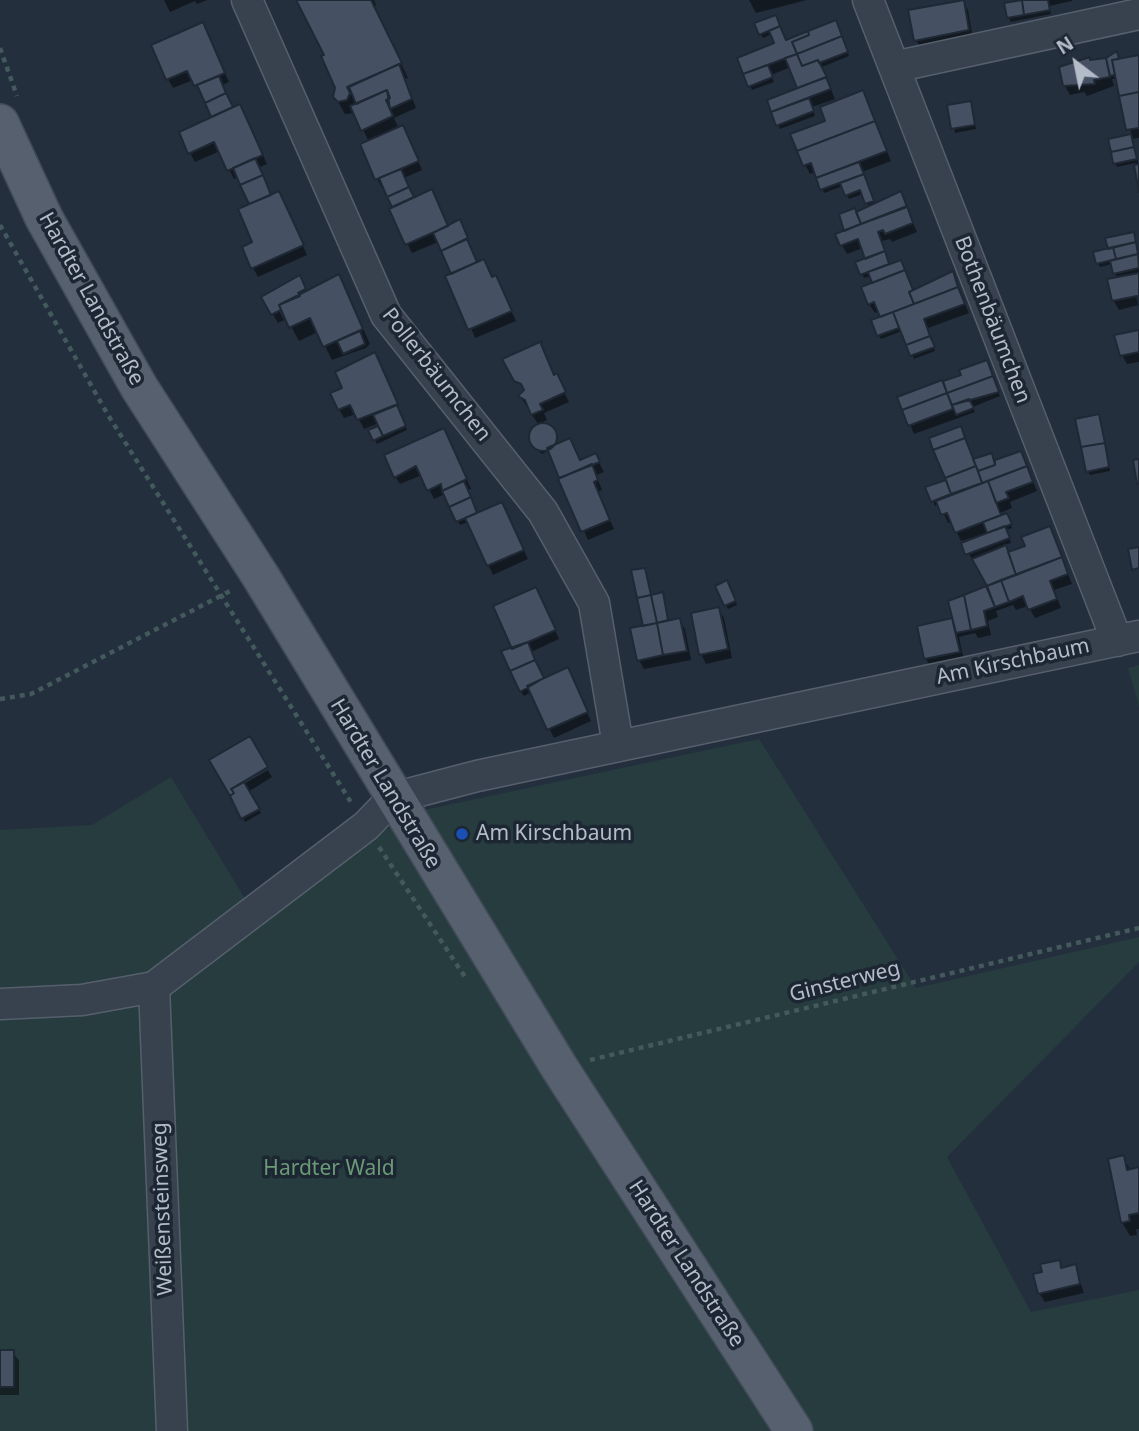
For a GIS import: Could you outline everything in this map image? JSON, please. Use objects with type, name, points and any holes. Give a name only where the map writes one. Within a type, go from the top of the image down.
[{"type":"main road","name":"Hardter Landstraße","points":[[0,123],[44,218],[139,387],[261,577],[559,1068],[794,1431]]},
{"type":"street","name":"Pollerbäumchen","points":[[247,0],[386,315],[544,512],[594,603],[618,745]]},
{"type":"street","name":"Bothenbäumchen","points":[[868,0],[1128,638]]},
{"type":"street","points":[[894,67],[1106,10],[1139,14]]},
{"type":"street","name":"Am Kirschbaum","points":[[393,798],[477,776],[618,745],[1128,638]]},
{"type":"street","points":[[0,1004],[82,1000],[154,987],[366,826],[393,798]]},
{"type":"street","name":"Weißensteinsweg","points":[[154,987],[172,1431]]},
{"type":"path","points":[[0,225],[108,415],[366,826]]},
{"type":"path","points":[[0,699],[32,694],[221,595],[261,577]]},
{"type":"path","name":"Ginsterweg","points":[[559,1068],[1139,928]]},
{"type":"green space","points":[[1139,665],[1139,706],[1128,668]]},
{"type":"green space","name":"Hardter Wald","points":[[759,739],[916,988],[1139,937],[1139,962],[947,1157],[1031,1312],[1139,1290],[1139,1431],[0,1431],[0,830],[92,825],[171,777],[247,902],[424,810]]},
{"type":"building","points":[[296,0],[371,0],[402,63],[347,87],[350,93],[347,100],[338,102],[333,97],[335,88],[321,56],[324,55]]},
{"type":"building","points":[[964,0],[969,30],[914,41],[908,10]]},
{"type":"building","points":[[1022,0],[1024,15],[1007,18],[1004,3]]},
{"type":"building","points":[[1022,0],[1048,0],[1050,10],[1024,15]]},
{"type":"building","points":[[776,15],[780,26],[759,35],[754,23]]},
{"type":"building","points":[[836,20],[842,36],[797,54],[792,42],[809,35],[808,31]]},
{"type":"building","points":[[203,22],[225,73],[194,86],[187,71],[166,80],[151,45]]},
{"type":"building","points":[[780,26],[786,40],[808,31],[809,35],[792,42],[797,54],[743,74],[737,58],[774,43],[769,31]]},
{"type":"building","points":[[842,36],[848,52],[802,66],[797,54]]},
{"type":"building","points":[[1117,51],[1119,59],[1112,60],[1115,75],[1110,76],[1106,58]]},
{"type":"building","points":[[797,54],[802,66],[818,60],[827,77],[797,88],[785,58]]},
{"type":"building","points":[[1139,55],[1139,92],[1119,96],[1112,60]]},
{"type":"building","points":[[1090,57],[1090,60],[1106,58],[1110,77],[1094,80],[1095,84],[1063,86],[1059,67]]},
{"type":"building","points":[[399,64],[412,99],[390,109],[387,90],[356,104],[349,87]]},
{"type":"building","points":[[768,65],[773,77],[748,87],[743,74]]},
{"type":"building","points":[[219,76],[226,93],[205,103],[197,85]]},
{"type":"building","points":[[826,77],[831,89],[771,112],[767,100]]},
{"type":"building","points":[[387,90],[390,98],[386,100],[393,116],[361,131],[350,106]]},
{"type":"building","points":[[863,90],[875,121],[797,151],[790,134],[825,121],[820,107]]},
{"type":"building","points":[[1139,92],[1139,128],[1126,130],[1119,96]]},
{"type":"building","points":[[226,93],[233,107],[211,117],[205,103]]},
{"type":"building","points":[[809,98],[814,111],[776,126],[771,112]]},
{"type":"building","points":[[971,101],[975,125],[951,129],[947,105]]},
{"type":"building","points":[[240,104],[263,155],[227,171],[214,142],[188,154],[179,132]]},
{"type":"building","points":[[875,121],[887,151],[816,178],[811,163],[803,166],[797,151]]},
{"type":"building","points":[[403,125],[419,161],[375,180],[360,144]]},
{"type":"building","points":[[1131,134],[1134,147],[1111,152],[1108,139]]},
{"type":"building","points":[[1134,147],[1137,159],[1113,164],[1111,152]]},
{"type":"building","points":[[255,158],[263,175],[240,185],[233,168]]},
{"type":"building","points":[[859,162],[864,174],[820,190],[816,178]]},
{"type":"building","points":[[1139,164],[1139,192],[1134,165]]},
{"type":"building","points":[[401,169],[409,187],[387,197],[379,178]]},
{"type":"building","points":[[864,174],[874,201],[865,204],[860,190],[845,196],[840,183]]},
{"type":"building","points":[[263,175],[271,195],[249,204],[240,185]]},
{"type":"building","points":[[409,187],[414,197],[392,207],[387,197]]},
{"type":"building","points":[[432,189],[448,226],[405,245],[389,209]]},
{"type":"building","points":[[279,191],[304,245],[251,269],[242,247],[252,242],[238,209]]},
{"type":"building","points":[[901,191],[907,207],[861,224],[856,212]]},
{"type":"building","points":[[907,206],[913,223],[885,234],[883,230],[878,232],[885,251],[865,259],[858,239],[840,246],[835,234]]},
{"type":"building","points":[[855,208],[861,224],[844,231],[839,214]]},
{"type":"building","points":[[460,219],[468,238],[441,251],[433,233]]},
{"type":"building","points":[[1134,232],[1136,242],[1108,249],[1105,238]]},
{"type":"building","points":[[467,239],[477,262],[451,274],[441,251]]},
{"type":"building","points":[[1136,242],[1138,254],[1116,259],[1113,247]]},
{"type":"building","points":[[1113,247],[1116,259],[1096,264],[1093,252]]},
{"type":"building","points":[[885,251],[889,264],[860,275],[855,262]]},
{"type":"building","points":[[1138,254],[1139,268],[1113,274],[1110,261]]},
{"type":"building","points":[[484,259],[492,277],[496,275],[512,311],[468,330],[445,276]]},
{"type":"building","points":[[901,260],[905,270],[872,283],[868,272]]},
{"type":"building","points":[[905,270],[913,290],[909,292],[914,304],[880,317],[874,302],[868,305],[861,287]]},
{"type":"building","points":[[953,271],[958,287],[914,304],[909,292]]},
{"type":"building","points":[[1139,273],[1139,304],[1137,296],[1112,301],[1107,279]]},
{"type":"building","points":[[339,274],[363,329],[323,347],[310,318],[289,328],[279,305]]},
{"type":"building","points":[[300,275],[306,289],[298,293],[300,296],[279,305],[281,310],[271,315],[261,297]]},
{"type":"building","points":[[958,287],[965,304],[924,319],[930,336],[906,345],[893,312]]},
{"type":"building","points":[[893,312],[899,328],[877,336],[871,320]]},
{"type":"building","points":[[1139,330],[1139,352],[1120,356],[1114,335]]},
{"type":"building","points":[[360,331],[365,344],[343,354],[337,341]]},
{"type":"building","points":[[930,336],[935,347],[910,356],[906,345]]},
{"type":"building","points":[[542,341],[554,375],[557,373],[566,392],[540,404],[543,410],[531,415],[525,400],[518,396],[524,390],[521,384],[514,381],[502,359]]},
{"type":"building","points":[[375,352],[398,404],[357,420],[350,405],[338,410],[330,393],[342,388],[335,372]]},
{"type":"building","points":[[987,360],[993,376],[947,393],[943,381],[961,375],[959,370]]},
{"type":"building","points":[[993,376],[999,392],[952,405],[947,393]]},
{"type":"building","points":[[942,380],[947,393],[902,410],[897,397]]},
{"type":"building","points":[[947,393],[953,409],[908,426],[902,410]]},
{"type":"building","points":[[969,399],[974,408],[956,415],[952,405]]},
{"type":"building","points":[[397,405],[406,426],[383,436],[373,415]]},
{"type":"building","points":[[1099,414],[1105,443],[1081,447],[1075,419]]},
{"type":"building","points":[[543,423],[553,427],[557,437],[553,447],[543,451],[533,447],[529,437],[533,427]]},
{"type":"building","points":[[378,426],[383,436],[373,441],[368,430]]},
{"type":"building","points":[[961,426],[965,438],[933,450],[929,438]]},
{"type":"building","points":[[444,428],[467,479],[442,491],[441,484],[427,491],[416,466],[394,478],[384,455]]},
{"type":"building","points":[[570,438],[580,460],[596,453],[600,462],[559,478],[547,448]]},
{"type":"building","points":[[965,438],[976,466],[945,478],[933,450]]},
{"type":"building","points":[[1105,443],[1109,467],[1086,472],[1081,447]]},
{"type":"building","points":[[1021,451],[1027,466],[982,483],[978,471],[995,465],[995,460]]},
{"type":"building","points":[[992,453],[995,465],[978,471],[973,459]]},
{"type":"building","points":[[1139,459],[1139,484],[1137,484],[1133,460]]},
{"type":"building","points":[[592,464],[598,480],[594,482],[610,520],[581,532],[558,479]]},
{"type":"building","points":[[976,466],[982,483],[951,494],[945,478]]},
{"type":"building","points":[[1027,466],[1033,482],[1006,492],[1009,498],[996,503],[988,481]]},
{"type":"building","points":[[946,480],[951,494],[931,502],[925,487]]},
{"type":"building","points":[[464,481],[471,497],[449,507],[442,491]]},
{"type":"building","points":[[988,481],[1001,515],[955,533],[947,513],[941,515],[936,501]]},
{"type":"building","points":[[471,497],[477,513],[456,522],[449,507]]},
{"type":"building","points":[[502,502],[524,550],[487,566],[465,518]]},
{"type":"building","points":[[1007,513],[1012,524],[987,533],[983,522]]},
{"type":"building","points":[[1005,526],[1010,538],[965,555],[961,543]]},
{"type":"building","points":[[1050,526],[1062,557],[1016,575],[1008,552],[1025,546],[1021,537]]},
{"type":"building","points":[[1006,545],[1016,575],[987,586],[972,559]]},
{"type":"building","points":[[1139,547],[1139,568],[1132,570],[1128,549]]},
{"type":"building","points":[[1062,557],[1068,574],[1050,581],[1057,599],[1028,610],[1023,596],[1009,602],[1001,580]]},
{"type":"building","points":[[645,568],[651,595],[637,598],[631,570]]},
{"type":"building","points":[[727,580],[736,601],[724,606],[715,586]]},
{"type":"building","points":[[1001,580],[1009,602],[995,607],[987,586]]},
{"type":"building","points":[[986,586],[995,607],[984,611],[987,626],[971,630],[964,595]]},
{"type":"building","points":[[536,587],[556,630],[512,649],[493,606]]},
{"type":"building","points":[[663,592],[668,620],[657,623],[651,595]]},
{"type":"building","points":[[651,595],[657,623],[643,626],[637,598]]},
{"type":"building","points":[[964,595],[971,630],[956,633],[948,601]]},
{"type":"building","points":[[719,607],[728,649],[699,655],[691,613]]},
{"type":"building","points":[[680,618],[687,651],[663,655],[657,623]]},
{"type":"building","points":[[952,618],[960,652],[924,659],[917,626]]},
{"type":"building","points":[[657,623],[663,655],[637,661],[630,628]]},
{"type":"building","points":[[528,642],[535,660],[510,671],[501,651]]},
{"type":"building","points":[[535,660],[544,678],[520,692],[510,671]]},
{"type":"building","points":[[568,667],[588,712],[547,730],[527,686]]},
{"type":"building","points":[[250,736],[268,767],[231,789],[234,793],[230,796],[209,760]]},
{"type":"building","points":[[244,782],[260,809],[241,819],[230,796],[234,793],[231,789]]},
{"type":"building","points":[[1124,1155],[1127,1170],[1139,1167],[1139,1213],[1129,1215],[1130,1221],[1121,1223],[1108,1159]]},
{"type":"building","points":[[1060,1260],[1061,1268],[1076,1264],[1080,1284],[1038,1294],[1033,1274],[1042,1272],[1040,1264]]},
{"type":"building","points":[[0,1350],[14,1350],[14,1387],[0,1387]]},
{"type":"place","name":"Am Kirschbaum","points":[[462,834]]}]
